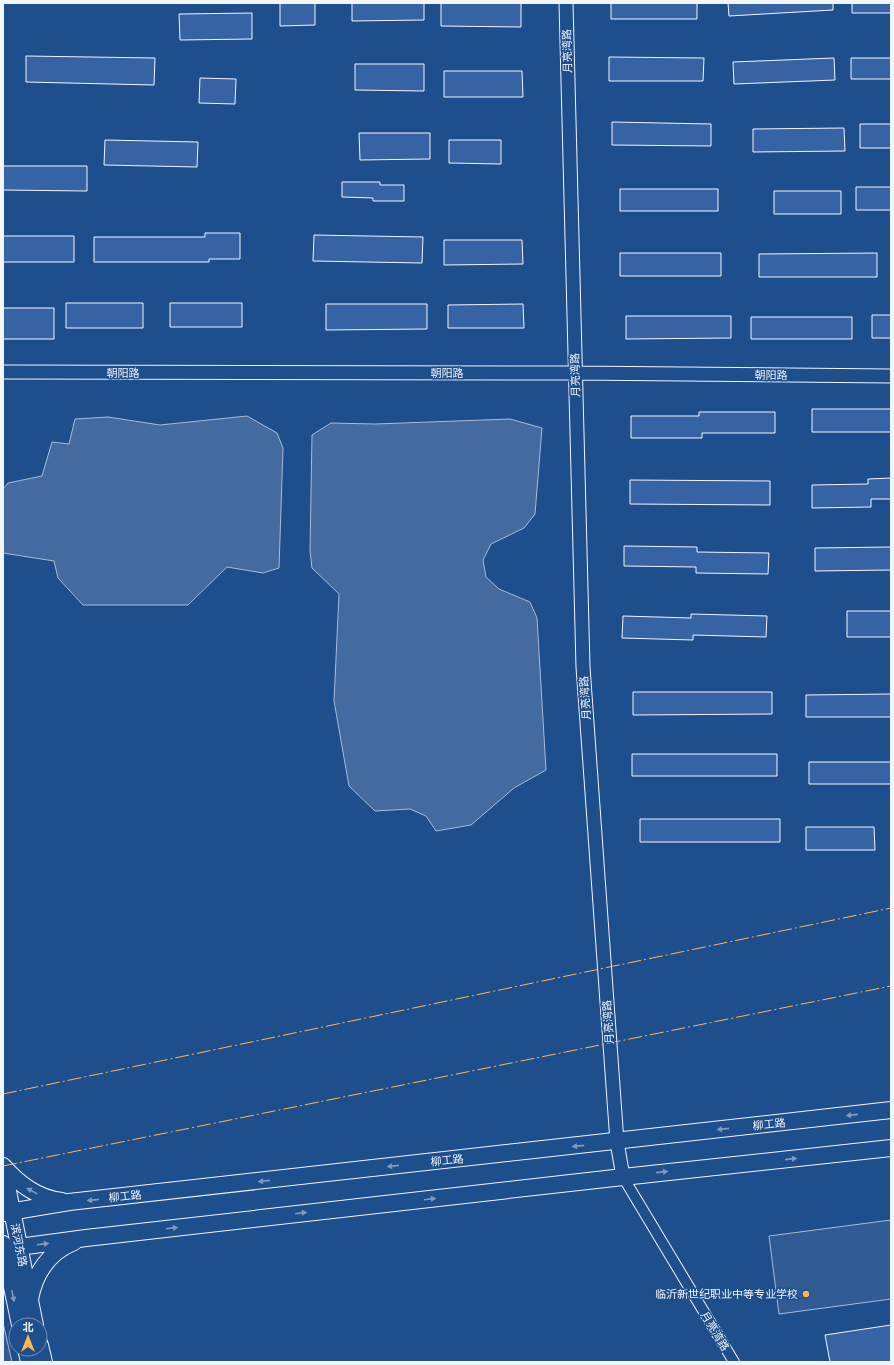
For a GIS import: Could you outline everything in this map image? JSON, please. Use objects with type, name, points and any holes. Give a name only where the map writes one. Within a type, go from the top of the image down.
[{"type":"main road","name":"柳工路","points":[[7,1212],[69,1202],[617,1142],[891,1110]]},
{"type":"main road","points":[[9,1246],[891,1148]]},
{"type":"main road","points":[[3,1166],[11,1176],[32,1191],[44,1197],[69,1202]]},
{"type":"main road","name":"滨河东路","points":[[3,1166],[9,1246],[19,1317]]},
{"type":"main road","points":[[30,1302],[32,1287],[38,1273],[47,1260],[58,1250],[72,1242],[86,1238]]},
{"type":"main road","name":"滨河东路","points":[[9,1246],[30,1302],[33,1317]]},
{"type":"street","name":"月亮湾路","points":[[566,3],[583,667],[617,1142],[623,1177],[734,1362]]},
{"type":"street","name":"朝阳路","points":[[3,372],[575,373],[891,376]]},
{"type":"shaded area","points":[[247,416],[277,433],[283,448],[279,568],[263,573],[227,567],[188,605],[83,605],[58,578],[54,561],[3,553],[3,489],[8,483],[42,476],[52,442],[69,444],[75,419],[108,417],[160,425]]},
{"type":"shaded area","points":[[510,419],[542,428],[535,514],[524,528],[491,544],[483,560],[486,577],[499,589],[530,602],[537,618],[546,770],[514,788],[471,825],[436,831],[426,816],[410,809],[375,811],[349,786],[334,701],[339,594],[312,568],[310,551],[312,435],[331,423],[375,424]]},
{"type":"shaded area","points":[[891,1220],[891,1299],[779,1314],[769,1236]]},
{"type":"shaded area","points":[[3,1323],[8,1345],[8,1357],[11,1357],[12,1362],[3,1362]]},
{"type":"building","points":[[280,3],[315,3],[315,25],[280,26]]},
{"type":"building","points":[[352,3],[424,3],[424,20],[352,21]]},
{"type":"building","points":[[441,3],[521,3],[521,27],[441,26]]},
{"type":"building","points":[[611,3],[697,3],[697,19],[611,19]]},
{"type":"building","points":[[728,3],[833,3],[833,10],[729,16]]},
{"type":"building","points":[[852,3],[891,3],[891,13],[852,13]]},
{"type":"building","points":[[252,13],[252,39],[180,40],[179,14]]},
{"type":"building","points":[[26,56],[155,58],[154,85],[26,82]]},
{"type":"building","points":[[609,57],[704,58],[703,81],[609,81]]},
{"type":"building","points":[[834,58],[835,80],[734,84],[733,62]]},
{"type":"building","points":[[851,58],[891,58],[891,79],[851,79]]},
{"type":"building","points":[[355,64],[424,64],[424,91],[355,90]]},
{"type":"building","points":[[444,71],[522,71],[523,97],[444,97]]},
{"type":"building","points":[[200,78],[236,79],[235,104],[199,103]]},
{"type":"building","points":[[612,122],[711,124],[711,146],[612,145]]},
{"type":"building","points":[[860,124],[891,124],[891,148],[860,148]]},
{"type":"building","points":[[844,128],[845,151],[753,152],[753,129]]},
{"type":"building","points":[[359,133],[430,133],[430,159],[360,160]]},
{"type":"building","points":[[105,140],[198,142],[197,167],[104,165]]},
{"type":"building","points":[[449,140],[501,140],[501,164],[449,163]]},
{"type":"building","points":[[3,166],[87,166],[87,191],[3,190]]},
{"type":"building","points":[[342,182],[380,182],[380,185],[404,185],[404,201],[373,201],[373,198],[342,197]]},
{"type":"building","points":[[856,187],[891,187],[891,210],[856,210]]},
{"type":"building","points":[[620,189],[718,189],[718,211],[620,211]]},
{"type":"building","points":[[774,191],[841,191],[841,214],[774,214]]},
{"type":"building","points":[[205,233],[240,233],[240,259],[209,259],[209,262],[94,262],[94,237],[205,237]]},
{"type":"building","points":[[314,235],[423,237],[422,263],[313,261]]},
{"type":"building","points":[[3,236],[74,236],[74,262],[3,262]]},
{"type":"building","points":[[444,240],[522,240],[523,264],[444,265]]},
{"type":"building","points":[[620,253],[721,253],[721,276],[620,276]]},
{"type":"building","points":[[877,253],[877,277],[759,277],[759,254]]},
{"type":"building","points":[[66,303],[143,303],[143,328],[66,328]]},
{"type":"building","points":[[170,303],[242,303],[242,327],[170,327]]},
{"type":"building","points":[[326,304],[427,304],[427,329],[326,330]]},
{"type":"building","points":[[523,304],[524,328],[448,328],[448,305]]},
{"type":"building","points":[[3,308],[54,308],[54,339],[3,339]]},
{"type":"building","points":[[872,315],[891,315],[891,338],[872,338]]},
{"type":"building","points":[[626,316],[731,316],[731,338],[626,339]]},
{"type":"building","points":[[751,317],[852,317],[852,339],[751,339]]},
{"type":"building","points":[[812,409],[891,409],[891,432],[812,432]]},
{"type":"building","points":[[699,412],[775,412],[775,433],[702,433],[702,438],[631,438],[631,416],[699,416]]},
{"type":"building","points":[[891,478],[891,499],[871,499],[871,507],[812,508],[812,485],[868,484],[868,479]]},
{"type":"building","points":[[630,480],[770,481],[770,505],[630,504]]},
{"type":"building","points":[[624,546],[697,547],[697,552],[769,553],[768,574],[696,573],[696,567],[624,566]]},
{"type":"building","points":[[891,547],[891,570],[815,571],[815,548]]},
{"type":"building","points":[[847,611],[891,611],[891,637],[847,637]]},
{"type":"building","points":[[691,614],[767,616],[766,637],[693,635],[693,640],[622,638],[623,616],[691,618]]},
{"type":"building","points":[[633,692],[772,692],[772,714],[633,715]]},
{"type":"building","points":[[891,694],[891,717],[806,717],[806,695]]},
{"type":"building","points":[[632,754],[777,754],[777,776],[632,776]]},
{"type":"building","points":[[809,762],[891,762],[891,784],[809,784]]},
{"type":"building","points":[[640,819],[780,819],[780,842],[640,842]]},
{"type":"building","points":[[806,827],[874,827],[875,850],[806,850]]},
{"type":"building","points":[[891,1325],[891,1362],[830,1362],[825,1335]]},
{"type":"power","points":[[3,1094],[891,908]]},
{"type":"power","points":[[3,1166],[891,986]]},
{"type":"place","name":"临沂新世纪职业中等专业学校","points":[[806,1294]]}]
